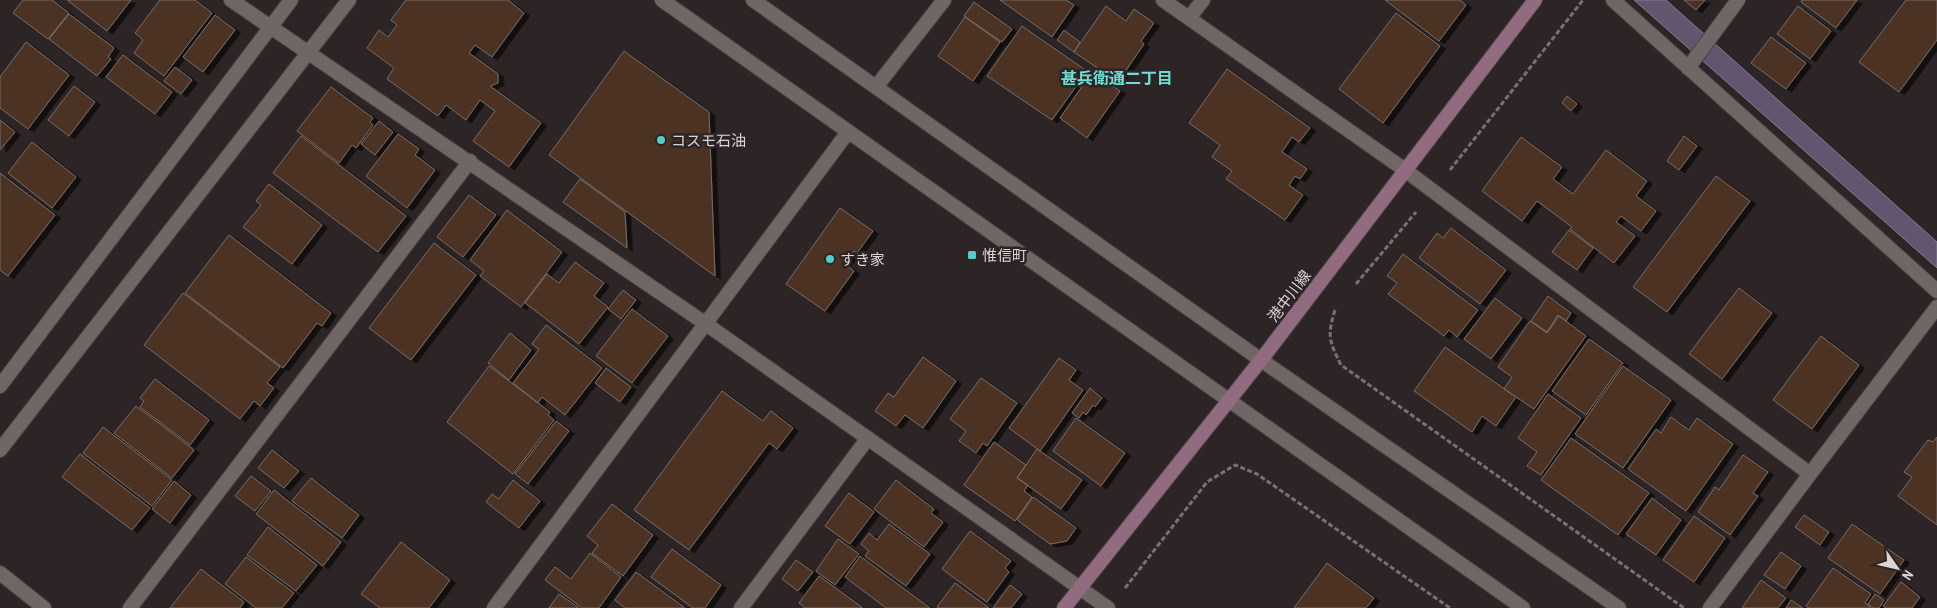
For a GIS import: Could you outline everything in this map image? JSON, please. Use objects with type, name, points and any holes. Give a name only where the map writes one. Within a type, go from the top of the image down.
[{"type":"main road","name":"港中川線","points":[[1064,608],[1261,360],[1535,0]]},
{"type":"street","points":[[231,0],[470,161],[706,324],[1108,608]]},
{"type":"street","points":[[0,386],[291,0]]},
{"type":"street","points":[[0,450],[349,0]]},
{"type":"street","points":[[662,0],[1523,608]]},
{"type":"street","points":[[753,0],[1261,360],[1619,608]]},
{"type":"street","points":[[876,87],[944,0]]},
{"type":"street","points":[[1163,0],[1405,170],[1810,474]]},
{"type":"street","points":[[1189,18],[1203,0]]},
{"type":"street","points":[[1612,0],[1692,62],[1937,291]]},
{"type":"street","points":[[1692,62],[1738,0]]},
{"type":"street","points":[[494,608],[848,132]]},
{"type":"street","points":[[130,608],[470,161]]},
{"type":"street","points":[[1710,608],[1937,307]]},
{"type":"street","points":[[742,608],[868,438]]},
{"type":"street","points":[[0,573],[44,608]]},
{"type":"path","points":[[1354,287],[1434,192],[1583,0]]},
{"type":"path","points":[[1335,308],[1329,330],[1331,347],[1340,365],[1684,608]]},
{"type":"path","points":[[1122,592],[1207,482],[1234,466],[1257,474],[1450,608]]},
{"type":"shaded area","points":[[1634,0],[1666,0],[1937,242],[1937,268]]},
{"type":"building","points":[[23,0],[52,0],[69,13],[48,39],[13,13]]},
{"type":"building","points":[[67,0],[131,0],[107,31]]},
{"type":"building","points":[[160,0],[195,0],[212,13],[164,76],[134,53],[143,40],[135,33]]},
{"type":"building","points":[[406,0],[508,0],[524,13],[492,57],[475,45],[469,53],[498,74],[498,83],[490,86],[541,123],[509,167],[473,141],[495,111],[480,100],[466,120],[446,105],[438,116],[387,79],[394,68],[367,48],[379,30],[388,37],[397,25],[391,20]]},
{"type":"building","points":[[1000,0],[1066,0],[1074,5],[1052,37]]},
{"type":"building","points":[[1385,0],[1460,0],[1466,5],[1439,41]]},
{"type":"building","points":[[1684,0],[1705,0],[1696,10]]},
{"type":"building","points":[[1802,0],[1857,0],[1836,28],[1801,2]]},
{"type":"building","points":[[1906,0],[1937,0],[1937,40],[1899,92],[1859,62]]},
{"type":"building","points":[[974,2],[1012,29],[1002,42],[964,16]]},
{"type":"building","points":[[1106,6],[1126,21],[1134,9],[1154,23],[1141,41],[1144,44],[1118,82],[1074,52]]},
{"type":"building","points":[[1798,6],[1831,31],[1810,59],[1777,34]]},
{"type":"building","points":[[1396,13],[1440,46],[1383,123],[1339,89]]},
{"type":"building","points":[[69,14],[114,48],[108,57],[111,59],[97,76],[49,39]]},
{"type":"building","points":[[215,15],[235,30],[203,72],[183,57]]},
{"type":"building","points":[[965,17],[1000,42],[973,81],[938,56]]},
{"type":"building","points":[[1022,26],[1087,71],[1052,120],[987,76]]},
{"type":"building","points":[[1064,30],[1080,42],[1074,52],[1057,40]]},
{"type":"building","points":[[1771,37],[1806,63],[1786,89],[1751,63]]},
{"type":"building","points":[[26,42],[69,75],[28,129],[0,108],[0,77]]},
{"type":"building","points":[[624,51],[709,112],[715,276],[549,155]]},
{"type":"building","points":[[123,55],[172,92],[155,114],[106,77]]},
{"type":"building","points":[[175,67],[192,80],[181,94],[164,81]]},
{"type":"building","points":[[1227,69],[1310,128],[1299,142],[1292,137],[1282,152],[1307,169],[1300,179],[1295,176],[1289,185],[1303,195],[1285,220],[1226,179],[1232,171],[1212,157],[1220,145],[1189,123]]},
{"type":"building","points":[[1092,72],[1120,91],[1087,138],[1060,118]]},
{"type":"building","points":[[74,86],[95,102],[69,136],[48,120]]},
{"type":"building","points":[[331,87],[373,118],[370,122],[373,125],[356,148],[352,145],[339,163],[297,131]]},
{"type":"building","points":[[1567,96],[1577,104],[1571,111],[1562,103]]},
{"type":"building","points":[[0,120],[15,132],[0,150]]},
{"type":"building","points":[[379,121],[393,132],[375,155],[361,144]]},
{"type":"building","points":[[398,134],[419,149],[415,155],[435,170],[407,208],[366,176]]},
{"type":"building","points":[[301,136],[406,216],[378,252],[273,173]]},
{"type":"building","points":[[1684,136],[1697,146],[1679,170],[1667,161]]},
{"type":"building","points":[[1521,137],[1562,167],[1553,179],[1573,194],[1606,150],[1647,181],[1636,196],[1656,211],[1641,231],[1621,216],[1616,222],[1635,236],[1614,263],[1570,229],[1572,227],[1537,201],[1522,221],[1482,191]]},
{"type":"building","points":[[32,142],[76,177],[52,208],[8,173]]},
{"type":"building","points":[[0,173],[55,215],[8,276],[0,270]]},
{"type":"building","points":[[1716,176],[1750,201],[1667,312],[1633,287]]},
{"type":"building","points":[[580,179],[625,212],[627,248],[563,202]]},
{"type":"building","points":[[269,184],[322,225],[292,264],[243,227],[261,205],[256,201]]},
{"type":"building","points":[[469,195],[496,215],[463,257],[437,237]]},
{"type":"building","points":[[840,208],[873,231],[857,253],[854,251],[845,264],[854,271],[825,311],[786,284]]},
{"type":"building","points":[[507,210],[562,252],[521,307],[480,276],[484,271],[470,260]]},
{"type":"building","points":[[1451,228],[1506,270],[1480,304],[1419,258],[1437,233],[1443,238]]},
{"type":"building","points":[[1569,230],[1593,248],[1577,270],[1552,252]]},
{"type":"building","points":[[229,235],[331,313],[322,326],[317,323],[283,368],[185,293]]},
{"type":"building","points":[[434,243],[476,275],[411,360],[369,328]]},
{"type":"building","points":[[1403,254],[1478,310],[1457,337],[1449,330],[1444,336],[1388,294],[1397,283],[1387,276]]},
{"type":"building","points":[[575,262],[604,283],[594,296],[608,307],[579,344],[525,303],[547,274],[559,283]]},
{"type":"building","points":[[1739,288],[1772,313],[1722,379],[1689,354]]},
{"type":"building","points":[[623,290],[636,300],[621,319],[608,309]]},
{"type":"building","points":[[183,293],[280,367],[267,383],[274,388],[260,406],[254,401],[240,419],[144,345]]},
{"type":"building","points":[[1548,296],[1571,313],[1566,321],[1558,315],[1547,332],[1531,321]]},
{"type":"building","points":[[1495,298],[1522,318],[1491,359],[1464,339]]},
{"type":"building","points":[[632,309],[668,336],[632,383],[596,356]]},
{"type":"building","points":[[1559,316],[1586,336],[1534,409],[1504,389],[1512,377],[1498,367],[1530,321],[1547,333]]},
{"type":"building","points":[[546,325],[602,368],[565,415],[542,397],[538,403],[513,383],[539,349],[532,344]]},
{"type":"building","points":[[510,333],[531,350],[509,380],[488,363]]},
{"type":"building","points":[[1821,336],[1859,365],[1812,429],[1773,400]]},
{"type":"building","points":[[1589,339],[1623,363],[1586,415],[1552,391]]},
{"type":"building","points":[[1445,347],[1516,397],[1496,426],[1482,416],[1472,432],[1414,391]]},
{"type":"building","points":[[923,357],[956,381],[923,428],[905,415],[896,426],[875,411],[888,393],[894,397]]},
{"type":"building","points":[[1059,358],[1076,370],[1069,380],[1083,390],[1040,451],[1009,428]]},
{"type":"building","points":[[489,366],[550,412],[548,415],[554,420],[513,474],[447,422]]},
{"type":"building","points":[[1623,366],[1671,400],[1623,468],[1575,434]]},
{"type":"building","points":[[606,368],[631,387],[620,402],[595,383]]},
{"type":"building","points":[[981,378],[1017,403],[987,446],[983,443],[976,453],[959,441],[966,431],[950,419]]},
{"type":"building","points":[[155,379],[209,420],[190,445],[140,407],[144,401],[140,398]]},
{"type":"building","points":[[1090,388],[1102,398],[1095,407],[1093,405],[1086,415],[1083,412],[1079,418],[1072,413]]},
{"type":"building","points":[[722,391],[763,421],[771,411],[793,428],[777,449],[769,443],[689,550],[634,510]]},
{"type":"building","points":[[1548,394],[1581,418],[1541,475],[1527,466],[1537,452],[1518,438]]},
{"type":"building","points":[[136,406],[194,450],[172,478],[114,433]]},
{"type":"building","points":[[1671,417],[1689,430],[1697,418],[1733,444],[1686,511],[1628,469],[1656,429],[1661,433]]},
{"type":"building","points":[[1076,418],[1125,453],[1101,486],[1053,451]]},
{"type":"building","points":[[556,421],[569,431],[528,484],[515,474]]},
{"type":"building","points":[[103,427],[172,480],[152,506],[83,453]]},
{"type":"building","points":[[1937,437],[1937,525],[1898,496],[1912,477],[1904,472],[1928,440],[1933,442]]},
{"type":"building","points":[[1571,438],[1649,493],[1618,535],[1541,480]]},
{"type":"building","points":[[994,442],[1026,465],[1017,478],[1028,485],[1024,491],[1032,497],[1015,521],[964,485]]},
{"type":"building","points":[[1037,449],[1082,480],[1061,509],[1017,478]]},
{"type":"building","points":[[272,450],[299,471],[284,488],[258,468]]},
{"type":"building","points":[[80,454],[150,508],[132,530],[62,477]]},
{"type":"building","points":[[1743,455],[1768,472],[1753,493],[1758,496],[1730,535],[1698,512],[1715,487],[1719,490]]},
{"type":"building","points":[[251,476],[271,491],[255,511],[235,496]]},
{"type":"building","points":[[311,478],[359,515],[342,538],[292,501]]},
{"type":"building","points":[[513,480],[540,501],[519,528],[486,502],[492,494],[499,499]]},
{"type":"building","points":[[896,480],[934,509],[931,513],[943,522],[924,547],[874,509]]},
{"type":"building","points":[[174,481],[191,495],[170,523],[152,509]]},
{"type":"building","points":[[274,490],[341,542],[323,566],[256,514]]},
{"type":"building","points":[[849,493],[874,512],[850,544],[825,526]]},
{"type":"building","points":[[1033,497],[1076,528],[1067,541],[1050,544],[1017,520]]},
{"type":"building","points":[[1652,498],[1681,520],[1656,555],[1626,534]]},
{"type":"building","points":[[612,504],[653,535],[623,576],[592,553],[598,545],[587,536]]},
{"type":"building","points":[[1804,515],[1829,532],[1820,545],[1795,527]]},
{"type":"building","points":[[1694,516],[1725,538],[1694,582],[1663,560]]},
{"type":"building","points":[[889,524],[930,554],[906,586],[865,556],[869,551],[861,544],[869,533],[877,540]]},
{"type":"building","points":[[1852,524],[1904,560],[1880,594],[1828,558]]},
{"type":"building","points":[[268,527],[317,565],[296,591],[247,555]]},
{"type":"building","points":[[970,531],[1011,561],[1005,568],[1009,572],[987,602],[942,569]]},
{"type":"building","points":[[838,539],[859,554],[835,585],[816,571]]},
{"type":"building","points":[[401,542],[450,580],[429,608],[380,608],[361,594]]},
{"type":"building","points":[[672,549],[721,585],[705,608],[693,608],[651,577]]},
{"type":"building","points":[[1781,552],[1801,566],[1785,589],[1764,575]]},
{"type":"building","points":[[590,553],[621,577],[599,608],[582,608],[545,580],[555,567],[571,579]]},
{"type":"building","points":[[860,556],[930,608],[886,608],[845,577]]},
{"type":"building","points":[[246,557],[294,593],[282,608],[256,608],[225,584]]},
{"type":"building","points":[[796,560],[813,572],[798,591],[782,579]]},
{"type":"building","points":[[1327,563],[1374,598],[1366,608],[1294,608]]},
{"type":"building","points":[[1833,568],[1871,594],[1865,603],[1871,608],[1809,608],[1806,606]]},
{"type":"building","points":[[201,569],[244,602],[240,608],[170,608]]},
{"type":"building","points":[[636,572],[685,608],[625,608],[615,600]]},
{"type":"building","points":[[819,576],[863,608],[805,608],[799,603]]},
{"type":"building","points":[[1761,580],[1786,598],[1778,608],[1742,608]]},
{"type":"building","points":[[1901,582],[1920,597],[1912,608],[1886,608],[1883,606]]},
{"type":"building","points":[[955,583],[989,608],[937,607]]},
{"type":"building","points":[[1010,585],[1022,594],[1011,608],[993,608]]},
{"type":"building","points":[[559,594],[579,608],[549,608]]},
{"type":"building","points":[[1875,594],[1884,600],[1879,608],[1873,608],[1868,604]]},
{"type":"building","points":[[1791,600],[1803,608],[1786,608]]},
{"type":"place","name":"コスモ石油","points":[[661,140]]},
{"type":"place","name":"惟信町","points":[[972,255]]},
{"type":"place","name":"すき家","points":[[830,259]]},
{"type":"district","name":"甚兵衛通二丁目","points":[[1117,78]]}]
